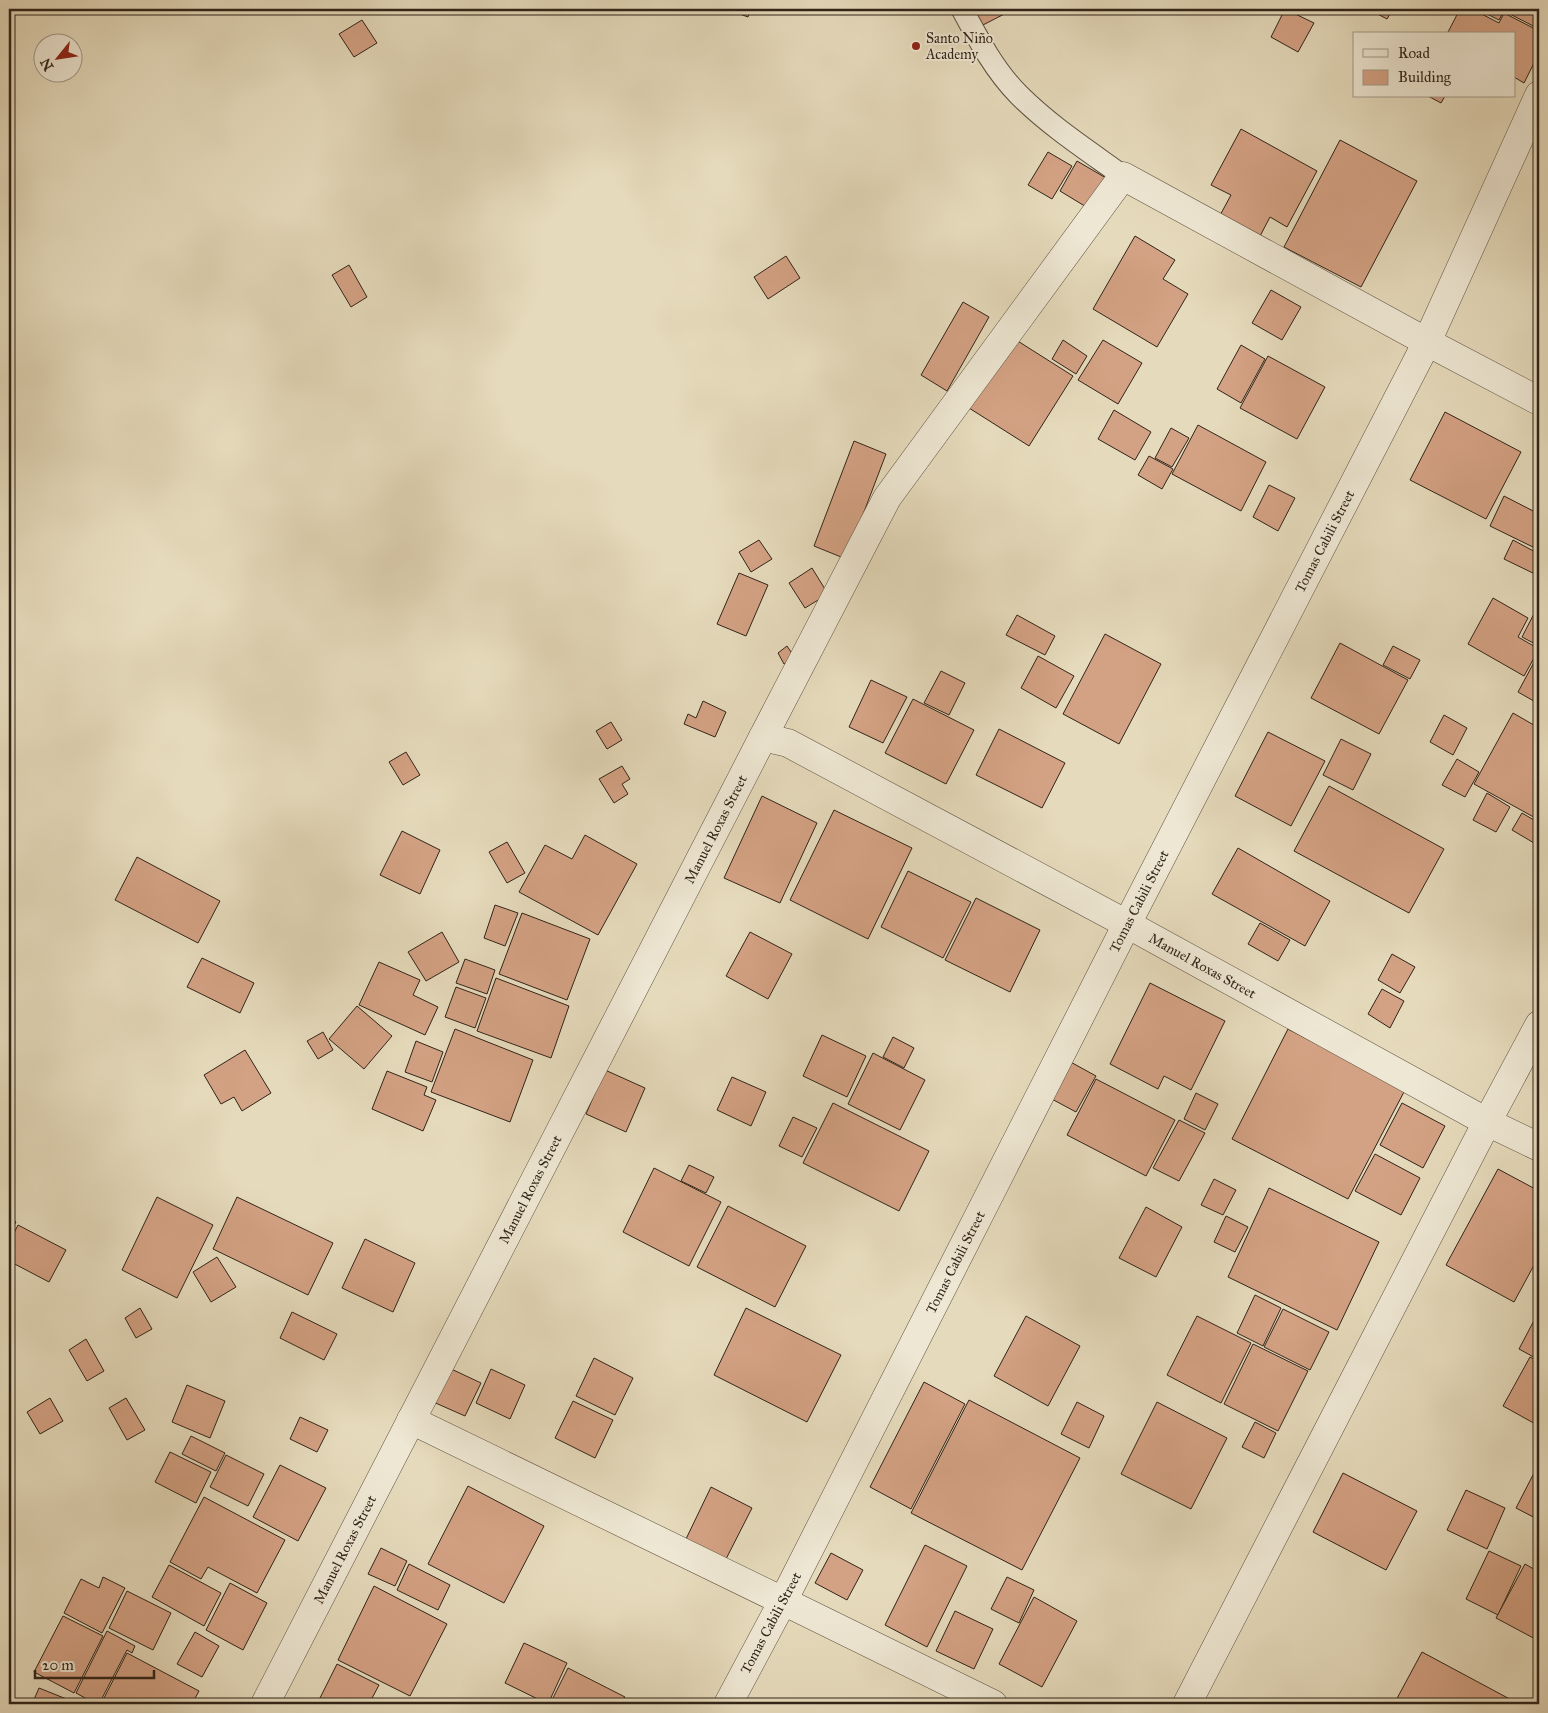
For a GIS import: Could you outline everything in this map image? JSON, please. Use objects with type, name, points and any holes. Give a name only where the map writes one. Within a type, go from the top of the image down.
[{"type":"street","name":"Tomas Cabili Street","points":[[728,1704],[783,1601],[1127,924],[1427,342],[1539,95]]},
{"type":"street","points":[[763,737],[887,498],[1122,176],[1539,401]]},
{"type":"street","name":"Manuel Roxas Street","points":[[265,1704],[763,737],[788,743],[1127,924],[1487,1122],[1539,1147]]},
{"type":"street","points":[[1187,1704],[1487,1122],[1539,1025]]},
{"type":"street","points":[[412,1420],[993,1704]]},
{"type":"lane","points":[[962,9],[981,46],[1018,95],[1051,124],[1122,176]]},
{"type":"building","points":[[726,9],[751,9],[748,17]]},
{"type":"building","points":[[973,9],[1014,9],[981,26]]},
{"type":"building","points":[[1285,9],[1314,23],[1298,52],[1271,37]]},
{"type":"building","points":[[1368,9],[1393,9],[1387,19]]},
{"type":"building","points":[[1460,9],[1472,9],[1499,23],[1504,13],[1539,31],[1539,53],[1524,83],[1516,78],[1516,32],[1448,32]]},
{"type":"building","points":[[1477,9],[1505,9],[1499,20]]},
{"type":"building","points":[[1508,9],[1539,9],[1539,29],[1506,12]]},
{"type":"building","points":[[362,20],[377,43],[354,57],[339,34]]},
{"type":"building","points":[[1432,98],[1444,98],[1441,103]]},
{"type":"building","points":[[1241,129],[1317,171],[1287,227],[1270,217],[1258,240],[1218,219],[1231,195],[1211,185]]},
{"type":"building","points":[[1340,140],[1417,181],[1361,287],[1284,247]]},
{"type":"building","points":[[1048,152],[1072,166],[1052,199],[1028,185]]},
{"type":"building","points":[[1077,161],[1106,178],[1088,208],[1060,191]]},
{"type":"building","points":[[1135,236],[1175,260],[1163,279],[1188,294],[1157,347],[1093,309]]},
{"type":"building","points":[[786,256],[800,278],[768,299],[754,277]]},
{"type":"building","points":[[349,265],[367,297],[351,307],[332,275]]},
{"type":"building","points":[[1271,290],[1301,307],[1282,340],[1252,323]]},
{"type":"building","points":[[963,302],[989,317],[947,391],[921,375]]},
{"type":"building","points":[[1013,338],[1073,376],[1029,446],[969,408]]},
{"type":"building","points":[[1063,340],[1087,356],[1076,374],[1052,359]]},
{"type":"building","points":[[1103,340],[1142,363],[1118,404],[1078,380]]},
{"type":"building","points":[[1241,345],[1265,359],[1241,403],[1217,389]]},
{"type":"building","points":[[1268,356],[1325,387],[1297,439],[1240,408]]},
{"type":"building","points":[[1114,410],[1151,432],[1135,460],[1098,439]]},
{"type":"building","points":[[1445,412],[1521,452],[1486,519],[1410,480]]},
{"type":"building","points":[[1198,425],[1266,462],[1241,511],[1172,474]]},
{"type":"building","points":[[1171,428],[1189,438],[1172,467],[1155,458]]},
{"type":"building","points":[[854,441],[886,454],[846,559],[814,546]]},
{"type":"building","points":[[1149,456],[1173,469],[1162,489],[1138,475]]},
{"type":"building","points":[[1269,485],[1295,498],[1278,531],[1253,517]]},
{"type":"building","points":[[1504,496],[1539,514],[1539,550],[1490,526]]},
{"type":"building","points":[[759,540],[772,559],[751,572],[739,552]]},
{"type":"building","points":[[1513,540],[1539,554],[1539,576],[1504,559]]},
{"type":"building","points":[[812,568],[828,594],[805,608],[789,583]]},
{"type":"building","points":[[739,573],[768,585],[746,636],[717,624]]},
{"type":"building","points":[[1493,598],[1528,618],[1518,637],[1539,649],[1524,676],[1468,644]]},
{"type":"building","points":[[1539,604],[1539,646],[1522,637]]},
{"type":"building","points":[[1017,615],[1055,636],[1045,655],[1006,635]]},
{"type":"building","points":[[1105,634],[1161,664],[1119,744],[1063,714]]},
{"type":"building","points":[[1340,643],[1408,680],[1379,734],[1311,698]]},
{"type":"building","points":[[787,646],[795,658],[784,664],[778,653]]},
{"type":"building","points":[[1393,646],[1420,660],[1410,679],[1383,665]]},
{"type":"building","points":[[1539,653],[1539,704],[1518,692]]},
{"type":"building","points":[[1038,656],[1074,676],[1056,708],[1021,688]]},
{"type":"building","points":[[941,671],[965,683],[949,715],[924,703]]},
{"type":"building","points":[[871,680],[907,697],[883,743],[849,727]]},
{"type":"building","points":[[913,699],[974,730],[946,784],[885,753]]},
{"type":"building","points":[[703,701],[726,712],[715,737],[684,724],[688,714],[696,718]]},
{"type":"building","points":[[1513,713],[1539,728],[1539,820],[1474,784]]},
{"type":"building","points":[[1444,715],[1467,728],[1453,755],[1430,742]]},
{"type":"building","points":[[611,722],[622,740],[607,749],[596,731]]},
{"type":"building","points":[[999,729],[1065,763],[1042,808],[976,775]]},
{"type":"building","points":[[1268,732],[1325,761],[1291,826],[1235,796]]},
{"type":"building","points":[[1341,739],[1371,754],[1353,790],[1323,775]]},
{"type":"building","points":[[406,752],[420,775],[403,785],[389,762]]},
{"type":"building","points":[[1457,759],[1479,772],[1465,797],[1442,785]]},
{"type":"building","points":[[622,766],[630,779],[622,784],[628,794],[614,803],[599,779]]},
{"type":"building","points":[[1329,786],[1444,849],[1409,913],[1294,851]]},
{"type":"building","points":[[1487,793],[1510,807],[1496,832],[1473,820]]},
{"type":"building","points":[[762,796],[817,823],[780,903],[724,878]]},
{"type":"building","points":[[834,810],[912,848],[868,939],[790,900]]},
{"type":"building","points":[[1522,813],[1539,823],[1539,833],[1534,843],[1512,830]]},
{"type":"building","points":[[402,831],[440,850],[420,894],[380,875]]},
{"type":"building","points":[[585,835],[637,864],[598,935],[519,892],[545,845],[572,859]]},
{"type":"building","points":[[507,842],[525,873],[507,883],[489,852]]},
{"type":"building","points":[[1238,848],[1330,901],[1305,946],[1212,894]]},
{"type":"building","points":[[137,857],[220,901],[198,943],[115,900]]},
{"type":"building","points":[[908,871],[971,902],[943,958],[881,927]]},
{"type":"building","points":[[976,898],[1040,930],[1010,992],[945,960]]},
{"type":"building","points":[[495,905],[518,913],[505,946],[484,938]]},
{"type":"building","points":[[522,913],[590,939],[567,1000],[499,974]]},
{"type":"building","points":[[1260,923],[1290,940],[1278,961],[1248,944]]},
{"type":"building","points":[[442,932],[459,962],[426,981],[408,952]]},
{"type":"building","points":[[750,932],[792,954],[768,999],[726,976]]},
{"type":"building","points":[[1392,954],[1415,967],[1400,993],[1378,980]]},
{"type":"building","points":[[202,958],[254,983],[240,1013],[187,987]]},
{"type":"building","points":[[465,959],[495,970],[487,994],[456,983]]},
{"type":"building","points":[[379,962],[420,980],[413,995],[438,1007],[425,1035],[359,1005]]},
{"type":"building","points":[[496,978],[569,1006],[551,1058],[477,1031]]},
{"type":"building","points":[[1150,983],[1225,1021],[1191,1090],[1164,1076],[1158,1089],[1110,1064]]},
{"type":"building","points":[[456,987],[486,998],[475,1028],[445,1017]]},
{"type":"building","points":[[1382,989],[1404,1001],[1390,1028],[1368,1014]]},
{"type":"building","points":[[357,1006],[392,1036],[364,1069],[329,1039]]},
{"type":"building","points":[[455,1029],[533,1060],[510,1122],[431,1092]]},
{"type":"building","points":[[1288,1029],[1405,1090],[1348,1199],[1232,1139]]},
{"type":"building","points":[[323,1032],[333,1050],[318,1059],[307,1041]]},
{"type":"building","points":[[822,1035],[866,1056],[847,1097],[803,1076]]},
{"type":"building","points":[[893,1037],[914,1048],[904,1068],[883,1057]]},
{"type":"building","points":[[416,1041],[443,1052],[432,1082],[405,1072]]},
{"type":"building","points":[[245,1050],[271,1093],[242,1111],[234,1097],[221,1104],[204,1075]]},
{"type":"building","points":[[873,1053],[925,1080],[900,1130],[848,1104]]},
{"type":"building","points":[[1067,1060],[1096,1076],[1076,1112],[1048,1097]]},
{"type":"building","points":[[605,1070],[645,1088],[626,1132],[586,1114]]},
{"type":"building","points":[[387,1071],[427,1087],[424,1095],[436,1100],[423,1131],[372,1109]]},
{"type":"building","points":[[732,1077],[766,1092],[751,1126],[717,1110]]},
{"type":"building","points":[[1096,1079],[1175,1120],[1146,1176],[1067,1135]]},
{"type":"building","points":[[1196,1093],[1218,1104],[1205,1130],[1184,1119]]},
{"type":"building","points":[[833,1103],[929,1151],[899,1211],[803,1163]]},
{"type":"building","points":[[1402,1103],[1445,1126],[1423,1168],[1380,1145]]},
{"type":"building","points":[[793,1117],[817,1128],[802,1157],[779,1146]]},
{"type":"building","points":[[1179,1120],[1205,1133],[1179,1181],[1153,1168]]},
{"type":"building","points":[[1375,1154],[1420,1178],[1401,1215],[1355,1191]]},
{"type":"building","points":[[689,1165],[714,1177],[706,1193],[681,1181]]},
{"type":"building","points":[[654,1168],[721,1202],[689,1266],[623,1232]]},
{"type":"building","points":[[1498,1169],[1539,1191],[1539,1256],[1514,1302],[1446,1265]]},
{"type":"building","points":[[1214,1179],[1236,1190],[1223,1215],[1201,1205]]},
{"type":"building","points":[[1269,1188],[1379,1242],[1337,1330],[1228,1277]]},
{"type":"building","points":[[157,1197],[213,1225],[177,1298],[122,1270]]},
{"type":"building","points":[[237,1197],[333,1243],[308,1295],[213,1249]]},
{"type":"building","points":[[728,1206],[806,1246],[775,1307],[697,1267]]},
{"type":"building","points":[[1146,1207],[1182,1227],[1156,1277],[1119,1258]]},
{"type":"building","points":[[1226,1216],[1248,1227],[1235,1252],[1214,1242]]},
{"type":"building","points":[[9,1218],[16,1222],[9,1234]]},
{"type":"building","points":[[18,1225],[66,1250],[49,1282],[9,1261],[9,1243]]},
{"type":"building","points":[[365,1239],[415,1263],[393,1312],[342,1288]]},
{"type":"building","points":[[217,1257],[236,1287],[211,1302],[193,1272]]},
{"type":"building","points":[[1255,1295],[1281,1308],[1263,1346],[1237,1333]]},
{"type":"building","points":[[140,1308],[152,1329],[136,1338],[125,1318]]},
{"type":"building","points":[[746,1308],[841,1355],[807,1422],[714,1375]]},
{"type":"building","points":[[1283,1309],[1329,1332],[1310,1370],[1264,1347]]},
{"type":"building","points":[[1539,1311],[1539,1360],[1519,1349]]},
{"type":"building","points":[[292,1312],[337,1334],[324,1360],[280,1338]]},
{"type":"building","points":[[1026,1316],[1080,1346],[1048,1406],[994,1376]]},
{"type":"building","points":[[1197,1316],[1251,1343],[1221,1403],[1167,1375]]},
{"type":"building","points":[[86,1339],[104,1371],[87,1381],[69,1350]]},
{"type":"building","points":[[1253,1344],[1308,1371],[1278,1431],[1224,1404]]},
{"type":"building","points":[[1530,1357],[1539,1362],[1539,1426],[1503,1406]]},
{"type":"building","points":[[594,1358],[633,1378],[615,1415],[576,1396]]},
{"type":"building","points":[[447,1367],[481,1383],[465,1416],[431,1401]]},
{"type":"building","points":[[491,1369],[525,1385],[510,1419],[476,1403]]},
{"type":"building","points":[[924,1382],[965,1404],[911,1509],[870,1487]]},
{"type":"building","points":[[187,1385],[225,1401],[210,1438],[172,1422]]},
{"type":"building","points":[[50,1398],[63,1421],[40,1434],[27,1412]]},
{"type":"building","points":[[126,1398],[145,1430],[127,1440],[109,1408]]},
{"type":"building","points":[[969,1400],[1080,1458],[1022,1570],[911,1513]]},
{"type":"building","points":[[573,1401],[613,1420],[595,1458],[555,1438]]},
{"type":"building","points":[[1077,1402],[1104,1416],[1089,1448],[1061,1434]]},
{"type":"building","points":[[1157,1402],[1227,1438],[1191,1509],[1121,1474]]},
{"type":"building","points":[[300,1417],[328,1430],[317,1452],[290,1439]]},
{"type":"building","points":[[1255,1422],[1276,1433],[1264,1458],[1242,1447]]},
{"type":"building","points":[[191,1436],[225,1453],[216,1471],[182,1454]]},
{"type":"building","points":[[170,1452],[211,1472],[196,1503],[155,1482]]},
{"type":"building","points":[[226,1455],[264,1474],[248,1506],[210,1487]]},
{"type":"building","points":[[280,1465],[326,1488],[298,1541],[253,1517]]},
{"type":"building","points":[[1343,1473],[1417,1511],[1386,1570],[1313,1532]]},
{"type":"building","points":[[1534,1473],[1539,1475],[1539,1520],[1516,1508]]},
{"type":"building","points":[[468,1486],[544,1526],[504,1603],[428,1564]]},
{"type":"building","points":[[711,1487],[752,1508],[726,1559],[686,1539]]},
{"type":"building","points":[[1466,1490],[1505,1508],[1487,1549],[1447,1530]]},
{"type":"building","points":[[204,1497],[285,1540],[257,1593],[208,1567],[201,1579],[170,1562]]},
{"type":"building","points":[[925,1545],[967,1566],[927,1647],[885,1625]]},
{"type":"building","points":[[381,1548],[407,1561],[395,1586],[368,1574]]},
{"type":"building","points":[[1489,1551],[1521,1566],[1498,1615],[1466,1599]]},
{"type":"building","points":[[831,1553],[863,1570],[847,1600],[815,1583]]},
{"type":"building","points":[[409,1564],[450,1585],[438,1610],[397,1590]]},
{"type":"building","points":[[1525,1564],[1539,1572],[1539,1641],[1496,1618]]},
{"type":"building","points":[[169,1565],[221,1593],[204,1626],[152,1597]]},
{"type":"building","points":[[103,1577],[125,1588],[102,1633],[64,1613],[81,1579],[99,1588]]},
{"type":"building","points":[[1007,1577],[1034,1590],[1019,1623],[991,1609]]},
{"type":"building","points":[[230,1583],[267,1603],[243,1650],[206,1630]]},
{"type":"building","points":[[374,1586],[447,1624],[410,1696],[338,1660]]},
{"type":"building","points":[[127,1591],[171,1613],[153,1650],[109,1628]]},
{"type":"building","points":[[1034,1597],[1077,1621],[1042,1687],[999,1664]]},
{"type":"building","points":[[955,1611],[993,1629],[974,1669],[936,1651]]},
{"type":"building","points":[[63,1616],[103,1636],[74,1693],[34,1672]]},
{"type":"building","points":[[107,1631],[135,1646],[132,1653],[127,1650],[99,1704],[96,1704],[76,1693]]},
{"type":"building","points":[[195,1632],[219,1646],[202,1677],[177,1664]]},
{"type":"building","points":[[524,1643],[567,1663],[548,1704],[505,1683]]},
{"type":"building","points":[[1422,1652],[1519,1704],[1394,1704]]},
{"type":"building","points":[[127,1653],[199,1691],[192,1704],[101,1704]]},
{"type":"building","points":[[337,1664],[379,1685],[369,1704],[317,1704]]},
{"type":"building","points":[[568,1668],[625,1697],[621,1704],[550,1704]]},
{"type":"building","points":[[39,1688],[69,1700],[67,1704],[32,1704]]},
{"type":"place","name":"Santo Niño Academy","points":[[916,46]]}]
